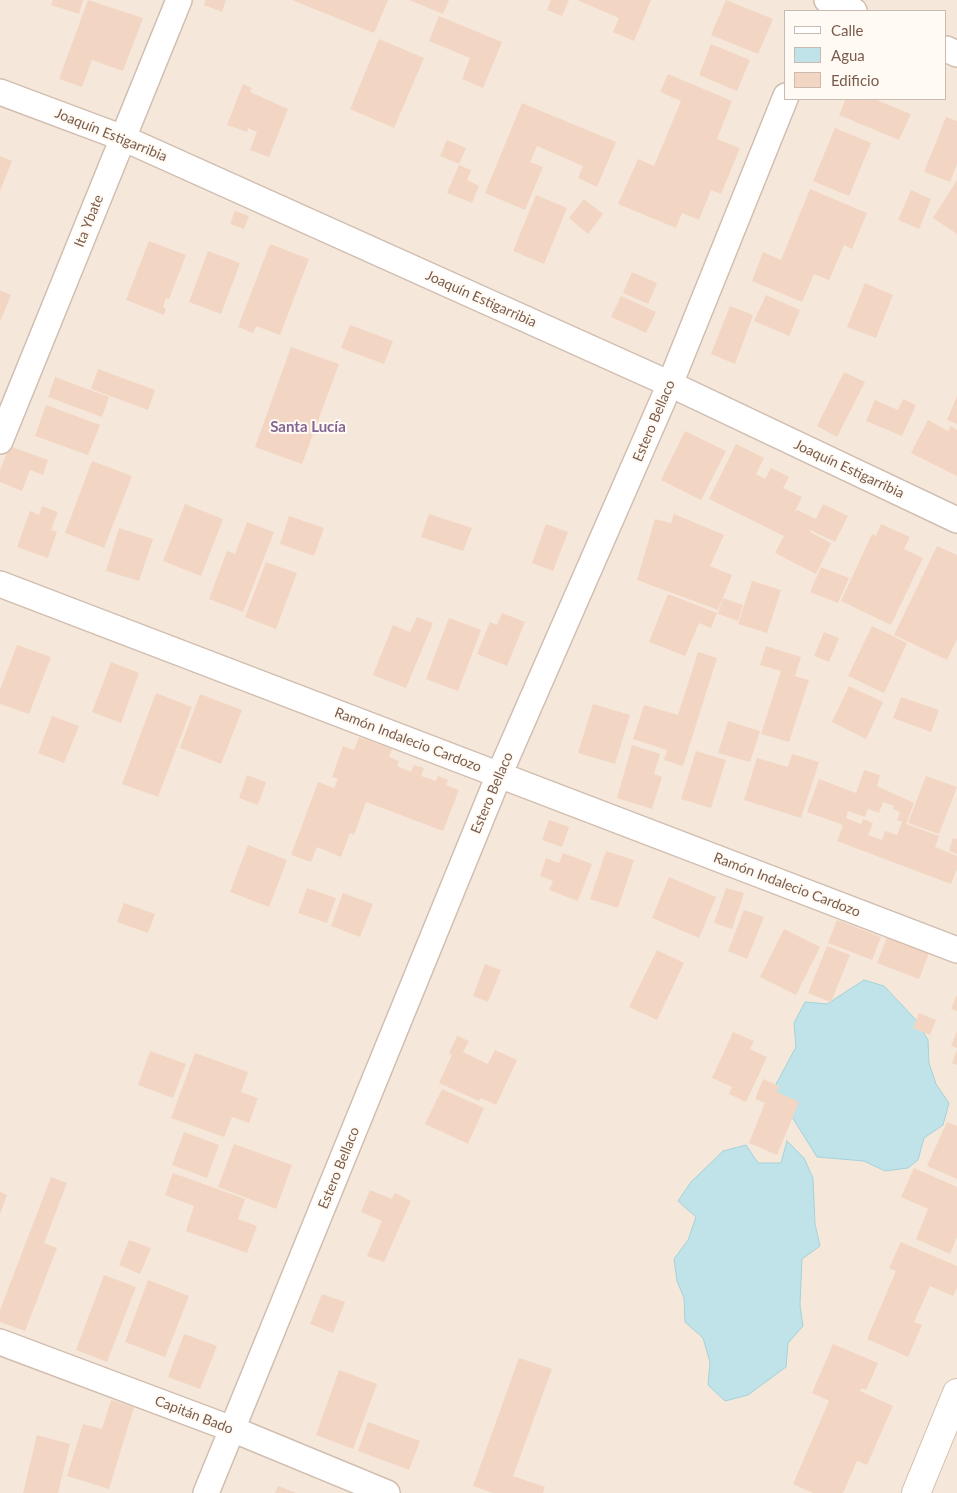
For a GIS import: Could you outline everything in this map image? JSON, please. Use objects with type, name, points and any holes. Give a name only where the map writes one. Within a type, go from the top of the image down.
[{"type":"main road","points":[[916,1493],[957,1393]]},
{"type":"street","name":"Ita Ybate","points":[[0,441],[178,0]]},
{"type":"street","points":[[826,0],[851,10]]},
{"type":"street","name":"Joaquín Estigarribia","points":[[0,92],[123,138],[670,384],[957,520]]},
{"type":"street","name":"Estero Bellaco","points":[[206,1493],[499,775],[670,384],[784,100]]},
{"type":"street","name":"Ramón Indalecio Cardozo","points":[[0,584],[957,950]]},
{"type":"street","name":"Capitán Bado","points":[[0,1342],[232,1429],[387,1493]]},
{"type":"shaded area","points":[[0,0],[957,0],[957,1493],[0,1493]]},
{"type":"water","points":[[864,980],[884,986],[916,1020],[928,1040],[929,1063],[936,1084],[949,1103],[943,1125],[924,1138],[918,1160],[908,1168],[885,1171],[864,1161],[817,1157],[774,1088],[796,1047],[794,1023],[805,1002],[827,1004]]},
{"type":"water","points":[[787,1141],[804,1158],[813,1178],[815,1224],[820,1246],[802,1259],[800,1305],[803,1326],[788,1343],[786,1367],[748,1395],[725,1401],[708,1385],[710,1362],[703,1338],[685,1322],[684,1298],[677,1281],[674,1259],[688,1240],[696,1217],[678,1201],[691,1182],[723,1151],[746,1145],[758,1163],[781,1163]]},
{"type":"building","points":[[53,0],[83,0],[79,14],[51,5]]},
{"type":"building","points":[[88,0],[143,18],[123,71],[92,60],[82,87],[59,79]]},
{"type":"building","points":[[205,0],[226,0],[222,12],[204,5]]},
{"type":"building","points":[[292,0],[388,0],[374,33]]},
{"type":"building","points":[[409,0],[449,0],[443,14]]},
{"type":"building","points":[[551,0],[569,0],[562,16],[547,10]]},
{"type":"building","points":[[577,0],[651,0],[634,41],[613,32],[619,18]]},
{"type":"building","points":[[726,0],[773,19],[758,54],[711,35]]},
{"type":"building","points":[[439,16],[502,42],[483,88],[462,79],[470,58],[429,41]]},
{"type":"building","points":[[379,39],[424,58],[394,128],[350,109]]},
{"type":"building","points":[[711,44],[750,60],[737,91],[699,75]]},
{"type":"building","points":[[668,74],[732,101],[717,139],[740,148],[721,194],[711,190],[699,220],[682,213],[676,228],[618,204],[638,159],[654,166],[681,101],[660,92]]},
{"type":"building","points":[[243,84],[252,88],[250,92],[288,109],[269,157],[250,150],[257,132],[248,128],[247,132],[227,125]]},
{"type":"building","points":[[846,100],[876,100],[911,114],[899,140],[839,115]]},
{"type":"building","points":[[522,103],[616,142],[597,187],[578,178],[583,166],[537,146],[530,162],[543,167],[525,210],[485,193]]},
{"type":"building","points":[[946,117],[957,121],[957,164],[950,182],[924,172]]},
{"type":"building","points":[[835,128],[871,143],[849,196],[813,181]]},
{"type":"building","points":[[447,140],[466,148],[459,164],[440,156]]},
{"type":"building","points":[[0,156],[12,161],[0,191]]},
{"type":"building","points":[[459,165],[471,170],[467,180],[479,186],[472,203],[447,193]]},
{"type":"building","points":[[957,180],[957,234],[933,218]]},
{"type":"building","points":[[810,189],[867,213],[852,249],[844,245],[829,280],[814,274],[802,302],[752,281],[763,252],[781,260]]},
{"type":"building","points":[[911,190],[931,199],[919,229],[898,220]]},
{"type":"building","points":[[536,195],[567,208],[544,264],[513,251]]},
{"type":"building","points":[[584,199],[603,214],[588,234],[569,218]]},
{"type":"building","points":[[235,211],[249,216],[244,229],[230,224]]},
{"type":"building","points":[[149,241],[186,255],[169,299],[166,298],[163,307],[166,308],[164,315],[126,300]]},
{"type":"building","points":[[270,244],[309,259],[280,335],[256,326],[253,333],[238,327]]},
{"type":"building","points":[[208,251],[240,263],[221,314],[189,302]]},
{"type":"building","points":[[632,272],[657,283],[648,304],[623,293]]},
{"type":"building","points":[[865,283],[893,295],[876,338],[847,327]]},
{"type":"building","points":[[0,290],[11,295],[0,322]]},
{"type":"building","points":[[766,295],[800,310],[789,336],[754,321]]},
{"type":"building","points":[[621,296],[656,312],[646,333],[611,317]]},
{"type":"building","points":[[730,306],[753,315],[735,364],[711,354]]},
{"type":"building","points":[[350,325],[393,341],[384,364],[341,348]]},
{"type":"building","points":[[291,347],[339,364],[302,464],[255,447]]},
{"type":"building","points":[[98,369],[155,390],[148,410],[91,389]]},
{"type":"building","points":[[844,372],[865,382],[837,437],[817,426]]},
{"type":"building","points":[[55,377],[109,397],[102,417],[48,397]]},
{"type":"building","points":[[957,396],[957,424],[947,420]]},
{"type":"building","points":[[903,399],[916,405],[902,436],[866,421],[875,400],[898,410]]},
{"type":"building","points":[[46,405],[100,425],[88,455],[35,436]]},
{"type":"building","points":[[928,420],[948,431],[951,426],[957,430],[957,476],[911,453]]},
{"type":"building","points":[[685,431],[726,451],[701,500],[661,480]]},
{"type":"building","points":[[736,444],[764,458],[756,474],[765,479],[771,468],[789,477],[783,488],[802,497],[794,514],[797,510],[816,519],[823,504],[848,516],[835,542],[810,530],[810,532],[831,543],[816,574],[775,553],[784,536],[709,499]]},
{"type":"building","points":[[9,446],[48,460],[43,475],[30,470],[22,491],[0,482],[0,471]]},
{"type":"building","points":[[92,461],[132,476],[104,548],[65,533]]},
{"type":"building","points":[[185,504],[223,519],[201,576],[163,561]]},
{"type":"building","points":[[42,506],[58,512],[51,530],[57,532],[48,558],[17,547],[30,511],[39,515]]},
{"type":"building","points":[[429,514],[472,528],[463,551],[421,537]]},
{"type":"building","points":[[674,514],[724,535],[710,566],[732,575],[718,610],[637,580],[655,519],[671,523]]},
{"type":"building","points":[[289,516],[324,528],[314,556],[280,544]]},
{"type":"building","points":[[247,522],[274,532],[243,612],[209,599],[227,551],[235,554]]},
{"type":"building","points":[[546,524],[568,532],[553,571],[532,563]]},
{"type":"building","points":[[881,524],[910,537],[904,549],[923,558],[891,625],[841,601],[872,534],[876,536]]},
{"type":"building","points":[[119,528],[153,539],[139,581],[106,571]]},
{"type":"building","points":[[937,546],[957,555],[957,639],[947,660],[894,635]]},
{"type":"building","points":[[266,562],[297,573],[276,629],[245,617]]},
{"type":"building","points":[[821,567],[849,578],[838,603],[810,592]]},
{"type":"building","points":[[752,581],[781,590],[767,633],[738,624]]},
{"type":"building","points":[[668,594],[717,613],[711,628],[699,623],[685,656],[649,642]]},
{"type":"building","points":[[723,598],[743,605],[738,621],[718,614]]},
{"type":"building","points":[[502,613],[525,622],[507,666],[477,654],[490,622],[497,625]]},
{"type":"building","points":[[417,617],[433,623],[406,688],[373,675],[393,625],[410,632]]},
{"type":"building","points":[[449,618],[481,630],[458,691],[426,679]]},
{"type":"building","points":[[872,626],[907,643],[884,693],[848,676]]},
{"type":"building","points":[[824,632],[839,638],[829,662],[814,656]]},
{"type":"building","points":[[17,645],[51,657],[29,714],[0,704],[0,690]]},
{"type":"building","points":[[766,646],[801,657],[795,676],[809,680],[789,742],[761,734],[781,671],[760,665]]},
{"type":"building","points":[[698,652],[717,658],[683,766],[664,760],[667,750],[633,739],[644,705],[678,715]]},
{"type":"building","points":[[111,662],[139,673],[121,723],[92,712]]},
{"type":"building","points":[[849,686],[883,702],[866,739],[832,722]]},
{"type":"building","points":[[156,693],[192,707],[158,797],[122,784]]},
{"type":"building","points":[[200,694],[242,710],[221,764],[180,748]]},
{"type":"building","points":[[901,697],[939,710],[931,732],[893,718]]},
{"type":"building","points":[[593,704],[630,715],[615,764],[578,753]]},
{"type":"building","points":[[52,716],[79,726],[64,763],[38,753]]},
{"type":"building","points":[[728,721],[760,731],[750,762],[718,753]]},
{"type":"building","points":[[359,737],[392,749],[389,757],[399,761],[397,766],[411,772],[414,765],[424,768],[421,776],[436,781],[438,776],[448,780],[446,785],[459,790],[443,831],[366,802],[354,835],[350,833],[341,857],[317,847],[311,862],[291,855],[318,782],[334,788],[338,779],[332,777],[343,746],[354,750]]},
{"type":"building","points":[[632,745],[660,754],[654,774],[662,777],[652,809],[617,798]]},
{"type":"building","points":[[696,751],[726,760],[711,808],[681,799]]},
{"type":"building","points":[[792,754],[819,762],[801,818],[744,800],[757,758],[788,767]]},
{"type":"building","points":[[864,770],[880,775],[877,786],[914,803],[906,824],[939,836],[935,847],[957,856],[957,869],[951,884],[837,841],[843,825],[807,812],[819,779],[856,793]],"holes":[[[883,802],[894,806],[893,809],[900,812],[897,820],[902,822],[897,835],[885,831],[882,840],[868,835],[873,823],[863,819],[861,824],[846,818],[848,811],[865,817],[868,809],[879,813]]]},
{"type":"building","points":[[247,775],[266,782],[258,805],[239,798]]},
{"type":"building","points":[[926,776],[957,787],[939,834],[908,823]]},
{"type":"building","points":[[549,820],[569,827],[562,847],[542,840]]},
{"type":"building","points":[[953,838],[957,839],[957,854],[949,851]]},
{"type":"building","points":[[248,845],[287,860],[269,907],[230,892]]},
{"type":"building","points":[[606,851],[634,860],[618,908],[590,899]]},
{"type":"building","points":[[563,853],[592,864],[578,901],[549,890],[553,881],[540,876],[546,858],[559,863]]},
{"type":"building","points":[[669,877],[716,897],[699,938],[652,918]]},
{"type":"building","points":[[307,888],[336,898],[327,923],[298,913]]},
{"type":"building","points":[[726,888],[744,893],[732,929],[714,923]]},
{"type":"building","points":[[343,893],[373,904],[360,937],[331,926]]},
{"type":"building","points":[[124,903],[155,914],[148,933],[117,922]]},
{"type":"building","points":[[744,910],[764,917],[747,959],[728,951]]},
{"type":"building","points":[[837,920],[881,937],[872,960],[828,943]]},
{"type":"building","points":[[784,929],[820,947],[796,995],[760,977]]},
{"type":"building","points":[[889,932],[931,948],[919,979],[877,963]]},
{"type":"building","points":[[827,946],[850,955],[831,1002],[808,993]]},
{"type":"building","points":[[657,950],[684,963],[657,1020],[629,1007]]},
{"type":"building","points":[[485,964],[501,970],[488,1002],[473,996]]},
{"type":"building","points":[[957,995],[957,1011],[951,1009]]},
{"type":"building","points":[[919,1013],[936,1020],[930,1035],[913,1028]]},
{"type":"building","points":[[957,1031],[957,1048],[951,1046]]},
{"type":"building","points":[[733,1032],[754,1041],[750,1049],[767,1057],[746,1102],[729,1094],[732,1087],[712,1078]]},
{"type":"building","points":[[457,1036],[469,1041],[463,1052],[488,1064],[495,1050],[517,1060],[496,1105],[481,1098],[479,1101],[439,1083],[452,1055],[449,1053]]},
{"type":"building","points":[[957,1050],[957,1065],[952,1063]]},
{"type":"building","points":[[150,1051],[186,1064],[173,1098],[138,1085]]},
{"type":"building","points":[[195,1053],[248,1072],[241,1092],[258,1098],[249,1123],[232,1117],[224,1137],[171,1118]]},
{"type":"building","points":[[763,1079],[779,1086],[777,1092],[799,1102],[777,1155],[749,1143],[765,1103],[755,1099]]},
{"type":"building","points":[[442,1089],[484,1108],[468,1144],[425,1124]]},
{"type":"building","points":[[947,1122],[957,1126],[957,1179],[927,1166]]},
{"type":"building","points":[[184,1132],[219,1145],[207,1178],[172,1165]]},
{"type":"building","points":[[234,1144],[292,1165],[276,1209],[218,1187]]},
{"type":"building","points":[[914,1168],[957,1187],[957,1237],[950,1254],[916,1239],[928,1209],[901,1197]]},
{"type":"building","points":[[173,1173],[245,1199],[238,1219],[257,1226],[247,1253],[186,1231],[194,1206],[165,1195]]},
{"type":"building","points":[[51,1177],[67,1183],[44,1243],[57,1248],[25,1331],[0,1322],[0,1310]]},
{"type":"building","points":[[370,1190],[392,1199],[395,1193],[411,1201],[384,1262],[367,1256],[382,1221],[361,1212]]},
{"type":"building","points":[[0,1192],[7,1195],[0,1214]]},
{"type":"building","points":[[129,1240],[151,1248],[140,1274],[119,1265]]},
{"type":"building","points":[[901,1242],[957,1266],[957,1288],[953,1296],[930,1286],[914,1322],[922,1325],[908,1357],[867,1339],[896,1271],[889,1268]]},
{"type":"building","points":[[104,1275],[136,1287],[107,1362],[76,1350]]},
{"type":"building","points":[[148,1280],[189,1296],[165,1357],[125,1342]]},
{"type":"building","points":[[322,1294],[345,1302],[333,1333],[310,1324]]},
{"type":"building","points":[[184,1334],[217,1346],[200,1389],[168,1377]]},
{"type":"building","points":[[833,1344],[878,1363],[866,1390],[861,1388],[860,1391],[893,1406],[867,1465],[857,1461],[843,1493],[813,1493],[793,1484],[829,1401],[812,1393]]},
{"type":"building","points":[[519,1358],[552,1369],[513,1476],[545,1487],[543,1493],[493,1493],[473,1486]]},
{"type":"building","points":[[339,1370],[377,1384],[353,1449],[316,1435]]},
{"type":"building","points":[[111,1400],[134,1407],[109,1489],[67,1476],[83,1424],[102,1429]]},
{"type":"building","points":[[368,1422],[420,1441],[409,1470],[358,1451]]},
{"type":"building","points":[[37,1435],[70,1444],[58,1493],[23,1493]]},
{"type":"building","points":[[278,1486],[296,1493],[275,1493]]},
{"type":"district","name":"Santa Lucía","points":[[308,427]]}]
